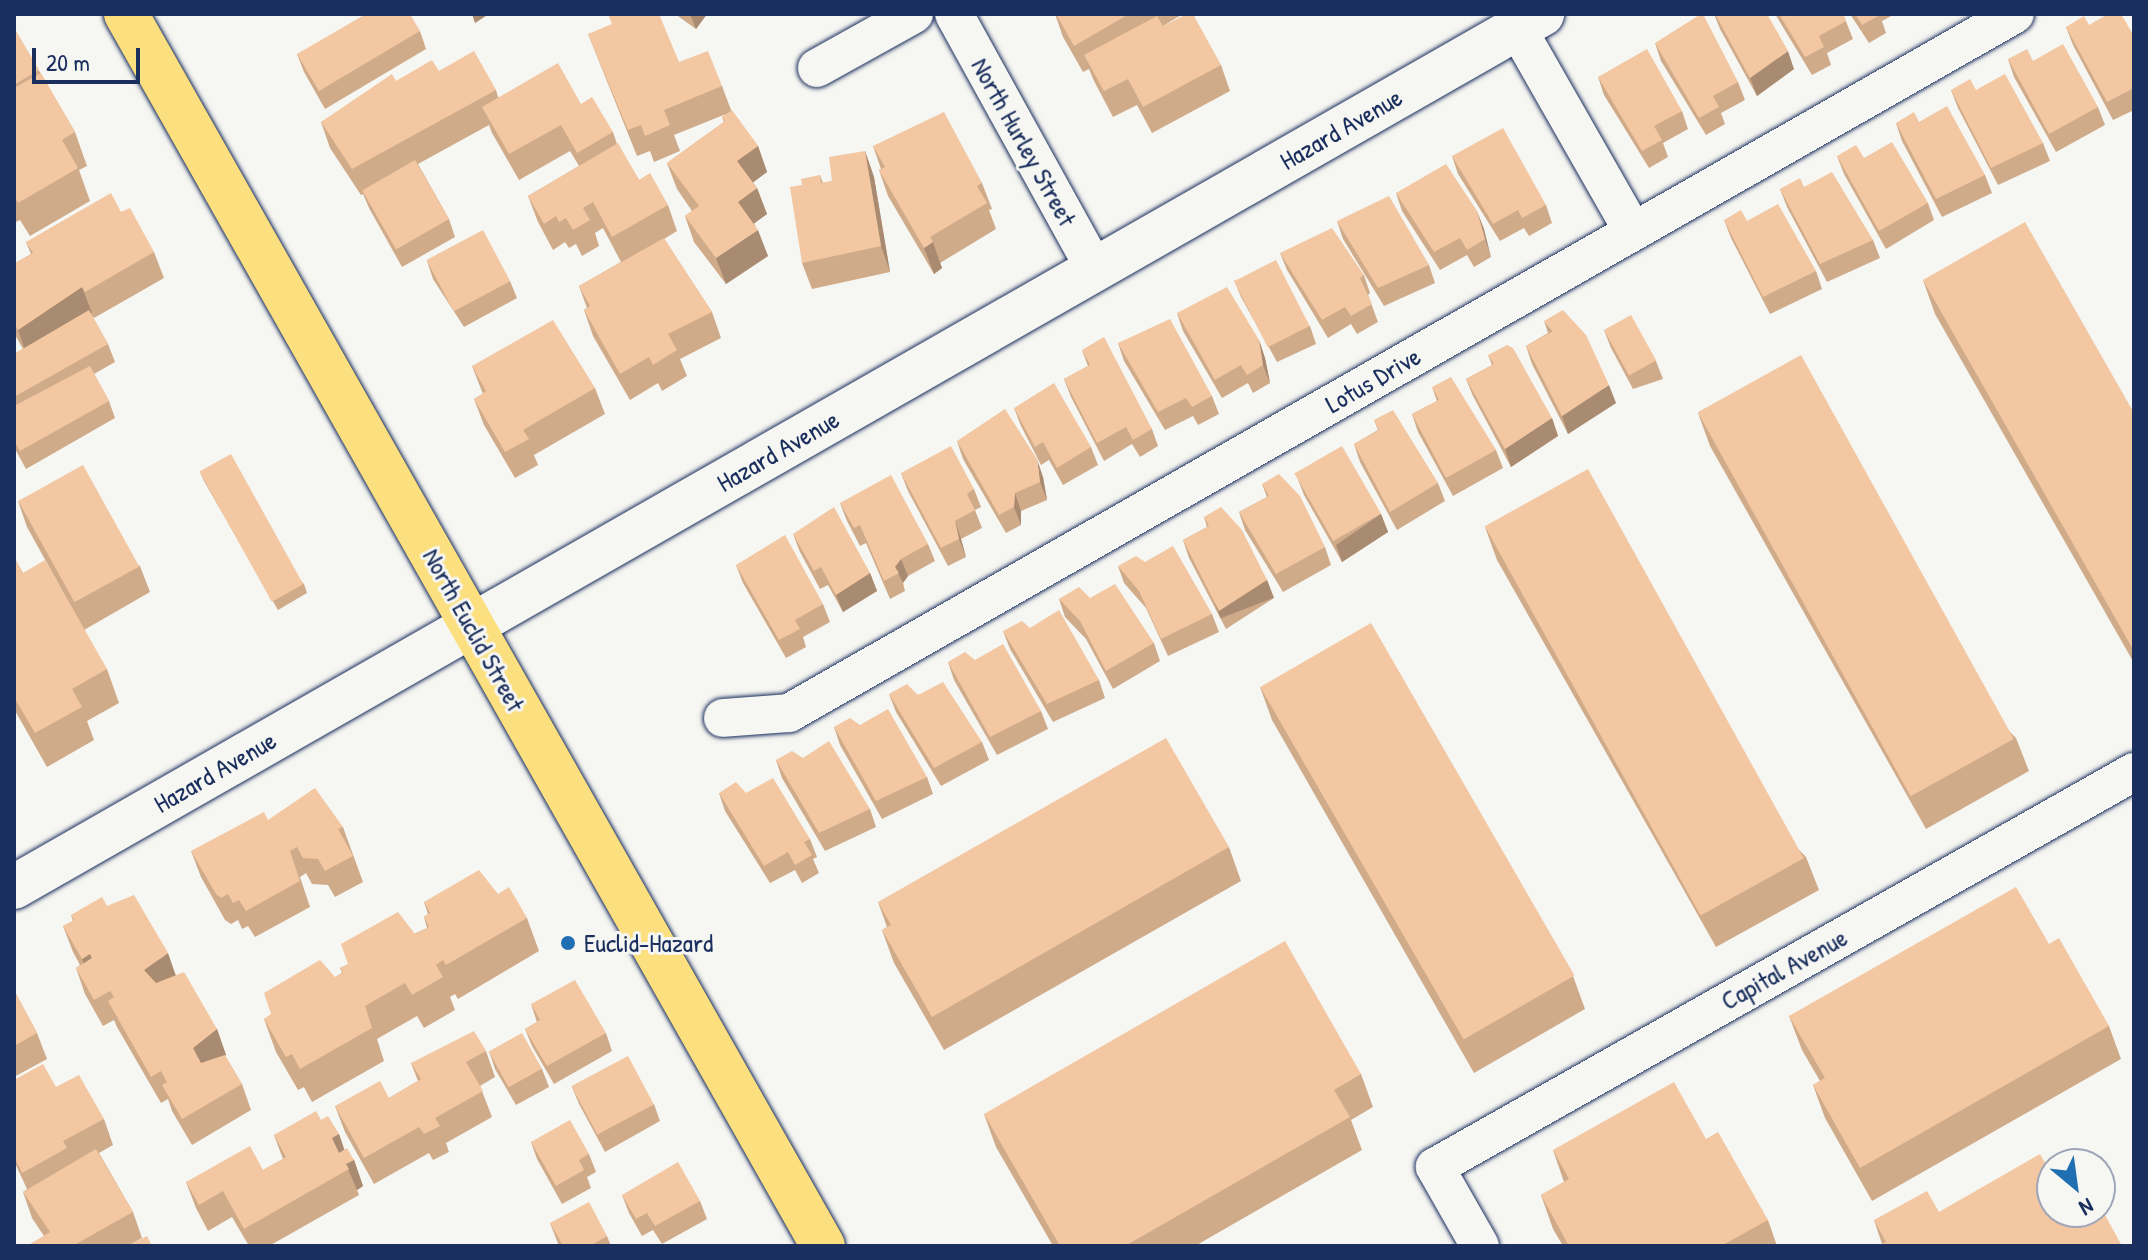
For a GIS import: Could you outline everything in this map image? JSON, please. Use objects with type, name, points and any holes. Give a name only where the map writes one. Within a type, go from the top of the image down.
[{"type":"main road","name":"North Euclid Street","points":[[126,14],[823,1246]]},
{"type":"street","points":[[817,68],[914,14]]},
{"type":"street","name":"North Hurley Street","points":[[954,14],[1095,269]]},
{"type":"street","name":"Lotus Drive","points":[[723,718],[789,713],[2015,14]]},
{"type":"street","name":"Hazard Avenue","points":[[14,887],[1529,21]]},
{"type":"street","points":[[1529,21],[1633,231]]},
{"type":"street","name":"Capital Avenue","points":[[1480,1246],[1435,1167],[2134,772]]},
{"type":"building","points":[[366,14],[410,14],[420,31],[319,91],[297,54]]},
{"type":"building","points":[[608,14],[659,14],[679,62],[708,51],[722,86],[664,110],[670,125],[645,136],[641,125],[628,130],[588,34],[612,24]]},
{"type":"building","points":[[1056,14],[1129,14],[1074,46]]},
{"type":"building","points":[[1193,14],[1221,65],[1143,107],[1128,79],[1104,91],[1084,55],[1157,16],[1163,26]]},
{"type":"building","points":[[1701,14],[1738,82],[1713,96],[1719,107],[1699,118],[1655,43]]},
{"type":"building","points":[[1715,14],[1767,14],[1788,51],[1750,78]]},
{"type":"building","points":[[1779,14],[1843,14],[1846,21],[1819,36],[1824,47],[1805,57]]},
{"type":"building","points":[[1855,14],[1879,14],[1880,15],[1862,25]]},
{"type":"building","points":[[2108,14],[2121,14],[2134,36],[2134,88],[2107,102],[2066,27],[2084,16],[2089,25]]},
{"type":"building","points":[[14,28],[39,70],[14,85]]},
{"type":"building","points":[[2063,44],[2098,107],[2049,134],[2008,59],[2027,49],[2033,61]]},
{"type":"building","points":[[1647,49],[1682,111],[1654,126],[1662,140],[1642,151],[1598,77]]},
{"type":"building","points":[[474,51],[496,90],[352,169],[321,122],[392,74],[396,81],[432,60],[439,71]]},
{"type":"building","points":[[558,63],[581,104],[592,97],[613,132],[577,153],[561,125],[509,154],[482,107]]},
{"type":"building","points":[[41,73],[75,132],[62,140],[78,168],[18,203],[14,196],[14,88]]},
{"type":"building","points":[[2005,74],[2043,143],[1991,168],[1951,90],[1970,79],[1976,90]]},
{"type":"building","points":[[1947,106],[1985,175],[1936,199],[1896,123],[1914,112],[1919,122]]},
{"type":"building","points":[[732,110],[758,146],[737,161],[757,188],[738,202],[758,230],[716,258],[685,216],[699,206],[667,163],[725,121],[722,117]]},
{"type":"building","points":[[944,112],[982,183],[977,186],[987,203],[930,237],[933,242],[924,248],[879,170],[885,167],[873,146]]},
{"type":"building","points":[[1503,128],[1546,205],[1522,218],[1518,210],[1493,224],[1452,156]]},
{"type":"building","points":[[1892,142],[1928,203],[1879,231],[1837,156],[1856,145],[1864,158]]},
{"type":"building","points":[[618,143],[639,180],[650,173],[668,205],[612,237],[593,202],[583,208],[590,220],[573,230],[566,218],[559,222],[556,216],[544,224],[528,196]]},
{"type":"building","points":[[865,151],[881,246],[802,263],[790,187],[802,185],[801,179],[820,175],[821,183],[832,181],[829,157]]},
{"type":"building","points":[[415,160],[449,219],[396,249],[362,190]]},
{"type":"building","points":[[1446,164],[1477,211],[1485,239],[1467,250],[1460,238],[1434,252],[1396,193]]},
{"type":"building","points":[[1832,172],[1873,240],[1820,264],[1780,189],[1800,178],[1804,187]]},
{"type":"building","points":[[111,193],[121,212],[130,208],[154,252],[85,292],[82,287],[18,330],[14,324],[14,264],[33,253],[26,242]]},
{"type":"building","points":[[1389,196],[1429,265],[1378,288],[1337,221]]},
{"type":"building","points":[[1778,204],[1816,271],[1763,297],[1724,220],[1741,210],[1747,221]]},
{"type":"building","points":[[2025,222],[2134,413],[2134,651],[1923,280]]},
{"type":"building","points":[[1332,228],[1364,275],[1360,278],[1372,304],[1351,316],[1345,307],[1322,320],[1280,253]]},
{"type":"building","points":[[483,230],[510,281],[454,311],[426,260]]},
{"type":"building","points":[[664,238],[712,312],[668,334],[677,350],[653,365],[649,357],[620,374],[584,310],[590,306],[579,286]]},
{"type":"building","points":[[1276,260],[1310,326],[1268,347],[1234,281]]},
{"type":"building","points":[[1227,287],[1259,340],[1263,365],[1247,375],[1241,365],[1215,380],[1177,313]]},
{"type":"building","points":[[89,310],[108,344],[14,397],[14,354]]},
{"type":"building","points":[[1563,310],[1586,335],[1609,385],[1562,416],[1526,346],[1553,331],[1544,321]]},
{"type":"building","points":[[1631,315],[1656,360],[1629,376],[1604,330]]},
{"type":"building","points":[[1170,319],[1212,396],[1192,407],[1186,398],[1158,412],[1118,343]]},
{"type":"building","points":[[553,320],[595,388],[523,430],[529,439],[505,452],[474,399],[486,391],[472,366]]},
{"type":"building","points":[[1104,337],[1152,429],[1133,440],[1126,427],[1097,443],[1064,379],[1090,365],[1082,350]]},
{"type":"building","points":[[1507,345],[1513,348],[1552,418],[1505,449],[1466,379],[1494,364],[1488,355]]},
{"type":"building","points":[[1801,355],[2014,739],[1911,796],[1698,412]]},
{"type":"building","points":[[90,366],[109,401],[20,451],[14,441],[14,406]]},
{"type":"building","points":[[1451,377],[1496,450],[1446,478],[1412,414],[1439,400],[1432,387]]},
{"type":"building","points":[[1054,383],[1091,447],[1057,468],[1043,442],[1035,447],[1014,408]]},
{"type":"building","points":[[1005,409],[1037,459],[1040,482],[1015,493],[1014,507],[999,515],[957,441]]},
{"type":"building","points":[[1393,410],[1438,483],[1390,512],[1354,444],[1379,430],[1374,420]]},
{"type":"building","points":[[951,446],[974,489],[967,494],[975,510],[955,521],[959,539],[941,548],[901,473]]},
{"type":"building","points":[[1342,446],[1381,514],[1333,541],[1294,474]]},
{"type":"building","points":[[231,454],[303,584],[272,602],[200,471]]},
{"type":"building","points":[[83,465],[139,566],[75,602],[18,501]]},
{"type":"building","points":[[1588,469],[1804,858],[1701,915],[1485,526]]},
{"type":"building","points":[[1279,474],[1300,496],[1325,547],[1276,574],[1239,512],[1269,496],[1262,484]]},
{"type":"building","points":[[891,475],[928,544],[901,559],[895,567],[899,573],[884,581],[860,525],[854,528],[840,503]]},
{"type":"building","points":[[834,507],[870,573],[836,595],[821,567],[814,571],[793,534]]},
{"type":"building","points":[[1221,507],[1242,530],[1267,580],[1219,611],[1183,540],[1209,526],[1204,517]]},
{"type":"building","points":[[785,535],[823,604],[795,620],[800,629],[779,640],[736,565]]},
{"type":"building","points":[[1173,546],[1212,614],[1161,639],[1139,591],[1118,566],[1136,556],[1145,562]]},
{"type":"building","points":[[14,557],[23,573],[45,560],[107,669],[72,689],[82,707],[35,733],[14,697]]},
{"type":"building","points":[[1115,584],[1154,643],[1106,671],[1080,621],[1059,599],[1079,587],[1090,598]]},
{"type":"building","points":[[1059,610],[1099,680],[1047,704],[1003,631],[1022,621],[1030,628]]},
{"type":"building","points":[[1371,623],[1575,975],[1464,1039],[1260,687]]},
{"type":"building","points":[[1003,644],[1041,711],[990,737],[948,662],[965,652],[975,660]]},
{"type":"building","points":[[943,682],[982,742],[934,768],[889,694],[907,684],[918,695]]},
{"type":"building","points":[[888,709],[927,777],[876,801],[834,727],[850,718],[860,725]]},
{"type":"building","points":[[1166,738],[1229,847],[932,1017],[882,930],[891,925],[878,902]]},
{"type":"building","points":[[829,741],[870,809],[819,833],[776,760],[792,751],[803,758]]},
{"type":"building","points":[[773,778],[810,839],[804,842],[812,855],[795,865],[788,852],[764,866],[719,793],[736,782],[746,793]]},
{"type":"building","points":[[315,788],[343,827],[338,829],[353,856],[325,871],[318,859],[303,858],[297,847],[290,851],[300,881],[246,911],[239,900],[233,903],[228,894],[221,898],[216,894],[191,851],[264,812],[268,820]]},
{"type":"building","points":[[479,870],[498,894],[509,887],[527,918],[446,965],[443,960],[436,965],[443,977],[412,995],[405,983],[365,1006],[372,1028],[300,1069],[292,1054],[286,1057],[264,1019],[271,1014],[264,993],[320,960],[335,977],[343,973],[340,968],[348,964],[341,944],[398,912],[415,934],[429,927],[424,917],[430,913],[424,902]]},
{"type":"building","points":[[2016,887],[2049,944],[2059,938],[2109,1026],[1860,1168],[1813,1085],[1825,1078],[1789,1016]]},
{"type":"building","points":[[134,895],[168,953],[144,970],[156,983],[184,972],[217,1029],[193,1048],[201,1063],[225,1055],[242,1084],[182,1119],[162,1085],[167,1082],[161,1071],[151,1077],[108,1001],[114,997],[110,991],[94,1000],[76,968],[92,958],[90,954],[82,959],[63,926],[74,920],[71,915],[102,897],[107,906]]},
{"type":"building","points":[[1285,941],[1361,1074],[1334,1090],[1350,1117],[1125,1246],[1060,1246],[984,1114]]},
{"type":"building","points":[[575,980],[606,1033],[547,1066],[525,1029],[540,1020],[531,1004]]},
{"type":"building","points":[[14,990],[37,1033],[14,1046]]},
{"type":"building","points":[[474,1031],[486,1051],[466,1062],[483,1091],[435,1118],[440,1126],[424,1134],[419,1127],[364,1158],[335,1106],[380,1081],[389,1098],[421,1079],[411,1063]]},
{"type":"building","points":[[522,1033],[542,1069],[509,1087],[489,1051]]},
{"type":"building","points":[[628,1056],[654,1105],[597,1135],[571,1086]]},
{"type":"building","points":[[43,1064],[56,1087],[79,1075],[104,1119],[63,1141],[67,1148],[22,1173],[14,1156],[14,1080]]},
{"type":"building","points":[[1674,1082],[1706,1139],[1718,1132],[1768,1220],[1721,1246],[1569,1246],[1541,1195],[1569,1179],[1553,1150]]},
{"type":"building","points":[[316,1111],[321,1120],[328,1116],[339,1134],[332,1138],[339,1153],[347,1148],[354,1160],[346,1164],[349,1169],[244,1229],[223,1191],[199,1205],[186,1182],[250,1146],[263,1170],[286,1157],[274,1135]]},
{"type":"building","points":[[570,1120],[589,1154],[579,1160],[584,1170],[556,1186],[531,1142]]},
{"type":"building","points":[[96,1149],[133,1212],[77,1246],[32,1246],[30,1244],[50,1232],[23,1192]]},
{"type":"building","points":[[2036,1156],[2036,1228],[2112,1228],[2122,1246],[1878,1246],[1886,1242],[1874,1220],[1927,1191],[1939,1212]]},
{"type":"building","points":[[678,1162],[700,1201],[655,1226],[647,1213],[636,1219],[622,1195]]},
{"type":"building","points":[[589,1202],[607,1236],[590,1246],[563,1246],[550,1223]]},
{"type":"building","points":[[147,1236],[152,1246],[128,1246]]},
{"type":"place","name":"Euclid-Hazard","points":[[568,943]]}]
